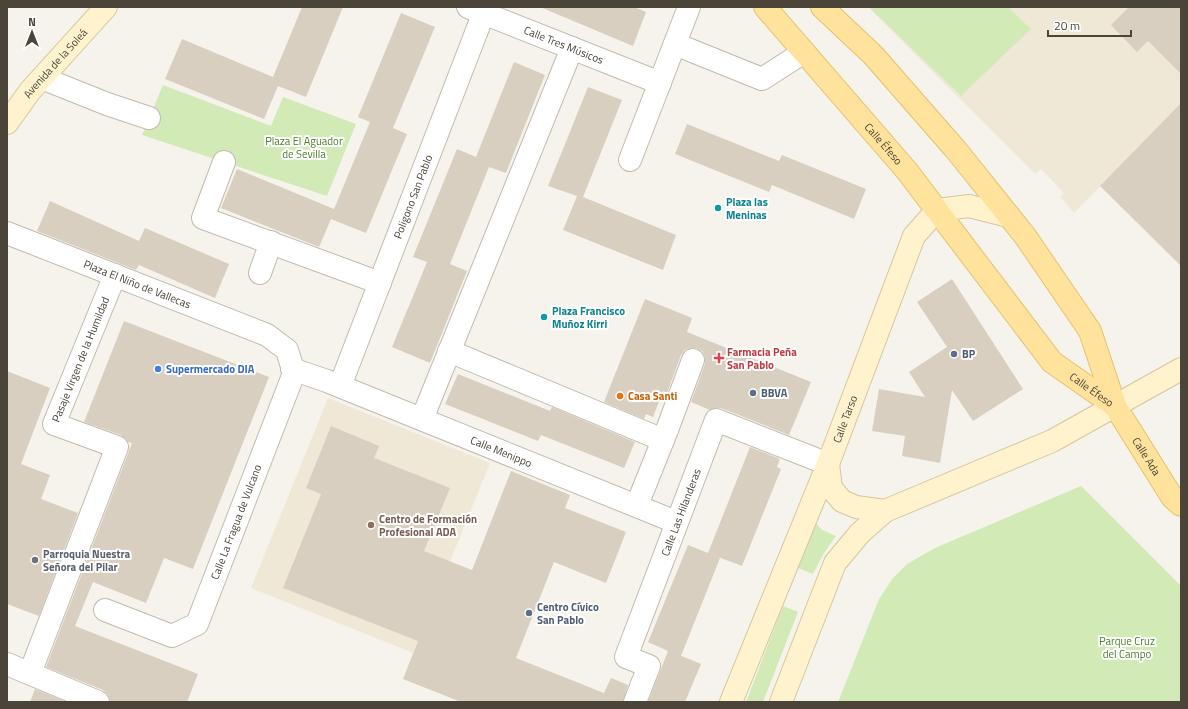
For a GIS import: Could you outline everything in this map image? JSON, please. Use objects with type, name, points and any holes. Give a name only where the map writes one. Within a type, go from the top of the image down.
[{"type":"main road","name":"Calle Éfeso","points":[[766,7],[907,171],[1052,362],[1115,406]]},
{"type":"main road","name":"Calle Éfeso","points":[[822,7],[873,55],[956,150],[1025,236],[1090,331],[1115,406]]},
{"type":"main road","name":"Calle Ada","points":[[1115,406],[1172,496],[1181,505]]},
{"type":"street","name":"Avenida de la Soleá","points":[[7,123],[30,91],[106,7]]},
{"type":"street","points":[[630,160],[690,7]]},
{"type":"street","name":"Calle Tres Músicos","points":[[479,9],[660,83]]},
{"type":"street","name":"Poligono San Pablo","points":[[334,384],[380,283],[479,9]]},
{"type":"street","points":[[675,44],[762,79],[804,52]]},
{"type":"street","points":[[422,419],[572,48]]},
{"type":"street","points":[[42,78],[107,104],[149,118]]},
{"type":"street","points":[[224,162],[203,218],[380,283]]},
{"type":"street","points":[[937,210],[969,206],[1009,216]]},
{"type":"street","name":"Calle Tarso","points":[[730,702],[828,464],[914,236],[937,210]]},
{"type":"street","name":"Plaza El Niño de Vallecas","points":[[7,233],[267,336]]},
{"type":"street","points":[[260,273],[271,242]]},
{"type":"street","name":"Pasaje Virgen de la Humildad","points":[[30,673],[117,447],[54,424],[115,275]]},
{"type":"street","name":"Calle La Fragua de Vulcano","points":[[105,610],[172,636],[197,624],[294,373],[287,350],[267,336]]},
{"type":"street","points":[[449,351],[663,440]]},
{"type":"street","points":[[637,505],[693,360]]},
{"type":"street","name":"Calle Menippo","points":[[292,368],[637,505],[676,522]]},
{"type":"street","points":[[781,702],[835,563],[860,533],[885,511],[1052,441],[1181,369]]},
{"type":"street","name":"Calle Las Hilanderas","points":[[635,702],[649,666],[626,657],[716,420],[828,464]]},
{"type":"street","points":[[828,464],[831,488],[842,501],[856,507],[885,511]]},
{"type":"street","points":[[7,664],[98,702]]},
{"type":"shaded area","points":[[868,7],[1181,7],[1181,109],[1178,106],[1074,213],[1060,197],[1064,193],[1041,169],[1035,174]]},
{"type":"shaded area","name":"Centro de Formación Profesional ADA","points":[[328,398],[490,463],[413,653],[251,588]]},
{"type":"green space","points":[[869,7],[1008,7],[1031,29],[961,96]]},
{"type":"green space","name":"Plaza El Aguador de Sevilla","points":[[163,85],[271,126],[283,97],[356,124],[327,196],[142,135]]},
{"type":"green space","name":"Parque Cruz del Campo","points":[[1081,486],[1181,586],[1181,702],[838,702],[879,599],[893,578],[907,564],[935,548]]},
{"type":"green space","points":[[816,523],[822,530],[836,536],[824,553],[813,574],[798,568]]},
{"type":"green space","points":[[783,606],[798,612],[763,702],[746,702]]},
{"type":"building","points":[[302,7],[343,7],[306,97],[278,86],[264,119],[165,79],[182,39],[273,77]]},
{"type":"building","points":[[540,7],[634,7],[646,12],[633,46]]},
{"type":"building","points":[[1129,7],[1181,7],[1181,74],[1148,41],[1137,52],[1111,25]]},
{"type":"building","points":[[401,13],[435,27],[393,128],[407,134],[366,233],[331,219],[319,247],[221,208],[237,169],[334,209],[370,122],[358,117]]},
{"type":"building","points":[[514,62],[545,75],[506,173],[489,167],[450,264],[467,271],[430,363],[392,347],[427,262],[413,257],[457,149],[476,157]]},
{"type":"building","points":[[588,87],[622,100],[583,197],[676,235],[663,270],[563,230],[577,196],[548,186]]},
{"type":"building","points":[[1181,103],[1181,266],[1100,186]]},
{"type":"building","points":[[687,124],[779,161],[782,155],[866,189],[854,219],[772,185],[769,192],[675,154]]},
{"type":"building","points":[[50,201],[139,241],[145,228],[229,264],[215,298],[139,265],[136,270],[37,231]]},
{"type":"building","points":[[952,279],[1023,389],[973,421],[952,390],[940,463],[902,456],[905,436],[872,431],[879,389],[925,397],[909,372],[947,347],[917,302]]},
{"type":"building","points":[[645,299],[692,318],[687,332],[811,382],[789,435],[721,408],[714,408],[710,410],[691,402],[705,364],[703,352],[697,348],[685,350],[681,355],[667,393],[663,391],[653,417],[646,414],[644,419],[604,402]]},
{"type":"building","points":[[124,321],[269,377],[193,569],[164,558],[146,603],[93,582],[75,626],[198,674],[187,702],[110,702],[108,695],[103,690],[46,667],[132,443],[128,442],[121,435],[84,422]]},
{"type":"building","name":"Parroquia Nuestra Señora del Pilar","points":[[7,371],[50,388],[21,464],[50,475],[41,499],[78,513],[39,616],[7,604]]},
{"type":"building","points":[[458,374],[550,411],[552,407],[635,442],[624,468],[541,435],[538,441],[445,404]]},
{"type":"building","points":[[331,426],[379,446],[374,458],[450,488],[424,551],[472,570],[511,471],[570,495],[565,508],[626,532],[606,583],[554,562],[516,658],[604,693],[611,678],[628,685],[623,702],[461,702],[403,679],[418,641],[283,588],[321,494],[306,488]]},
{"type":"building","points":[[750,447],[780,459],[777,467],[781,469],[742,566],[710,554],[720,558],[681,656],[701,664],[685,702],[648,702],[668,651],[648,642],[688,545],[708,553]]},
{"type":"building","points":[[35,689],[66,702],[30,702]]},
{"type":"place","name":"Plaza las Meninas","points":[[718,208]]},
{"type":"place","name":"Plaza Francisco Muñoz Kirri","points":[[544,317]]},
{"type":"place","name":"BP","points":[[954,354]]},
{"type":"place","name":"Farmacia Peña San Pablo","points":[[719,358]]},
{"type":"place","name":"Supermercado DIA","points":[[158,369]]},
{"type":"place","name":"BBVA","points":[[753,393]]},
{"type":"place","name":"Casa Santi","points":[[620,396]]},
{"type":"place","name":"Centro de Formación Profesional ADA","points":[[371,525]]},
{"type":"place","name":"Parroquia Nuestra Señora del Pilar","points":[[35,560]]},
{"type":"place","name":"Centro Cívico San Pablo","points":[[529,613]]}]
